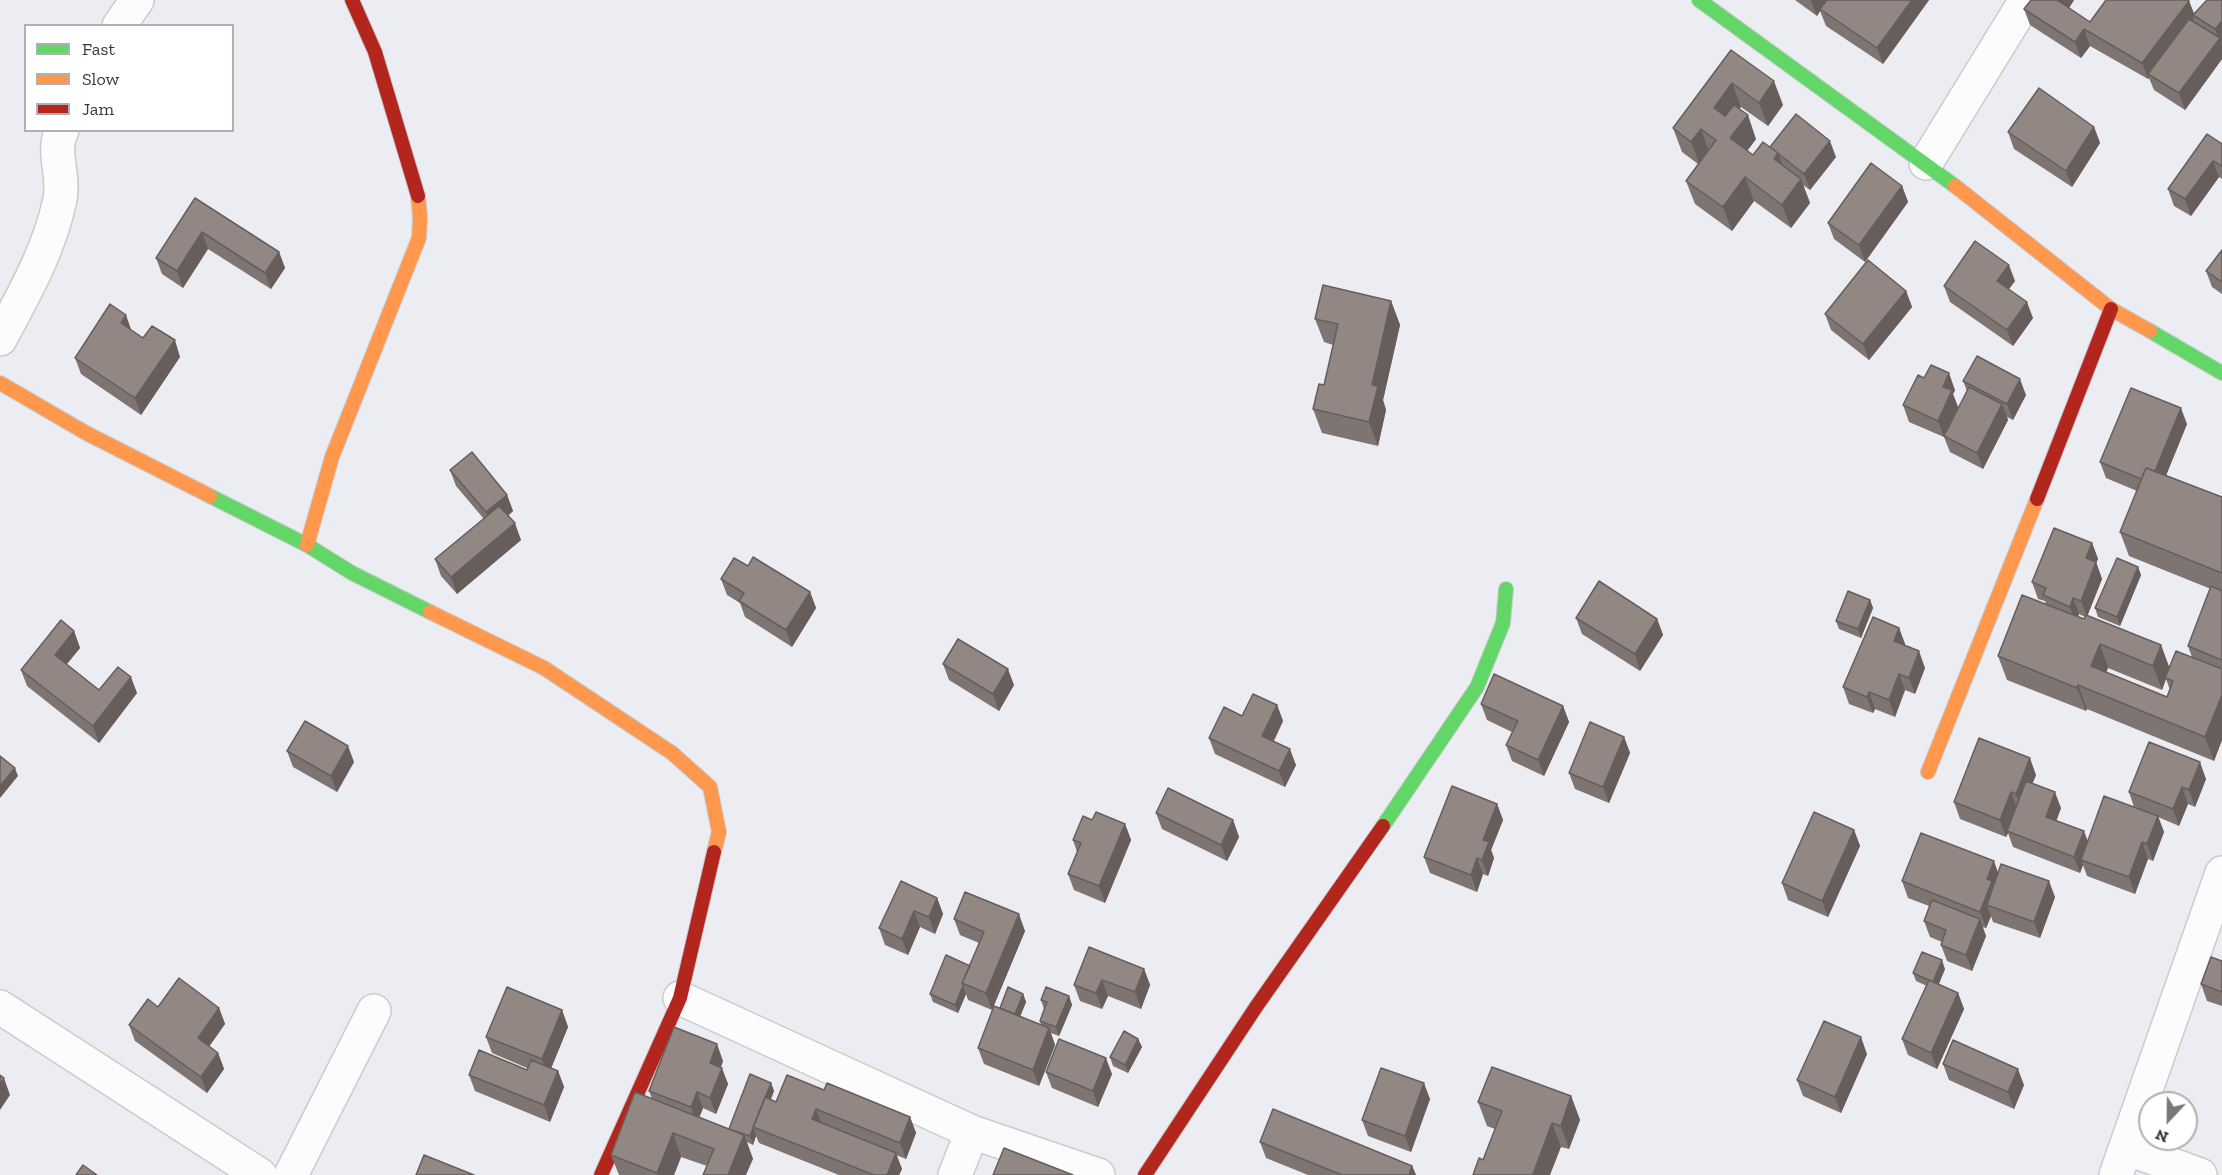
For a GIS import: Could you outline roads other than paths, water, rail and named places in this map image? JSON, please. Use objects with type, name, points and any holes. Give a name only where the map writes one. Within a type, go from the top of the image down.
[{"type":"street","points":[[120,24],[137,0]]},
{"type":"street","points":[[308,545],[332,457],[419,238],[418,197],[375,52],[352,0]]},
{"type":"street","points":[[1699,0],[1926,163],[2111,309],[2222,373]]},
{"type":"street","points":[[1926,163],[2026,0]]},
{"type":"street","points":[[0,339],[50,236],[61,196],[57,140],[61,132]]},
{"type":"street","points":[[1928,772],[2111,309]]},
{"type":"street","points":[[0,383],[86,433],[308,545],[352,573],[544,668],[672,753],[710,787],[719,832],[681,998],[601,1175]]},
{"type":"street","points":[[1145,1175],[1256,1007],[1424,768],[1477,687],[1503,623],[1506,589]]},
{"type":"street","points":[[2200,1175],[2121,1161],[2222,873]]},
{"type":"street","points":[[681,998],[972,1132],[1098,1175]]},
{"type":"street","points":[[0,1007],[260,1175]]},
{"type":"street","points":[[291,1175],[374,1011]]},
{"type":"street","points":[[955,1175],[972,1132]]}]
